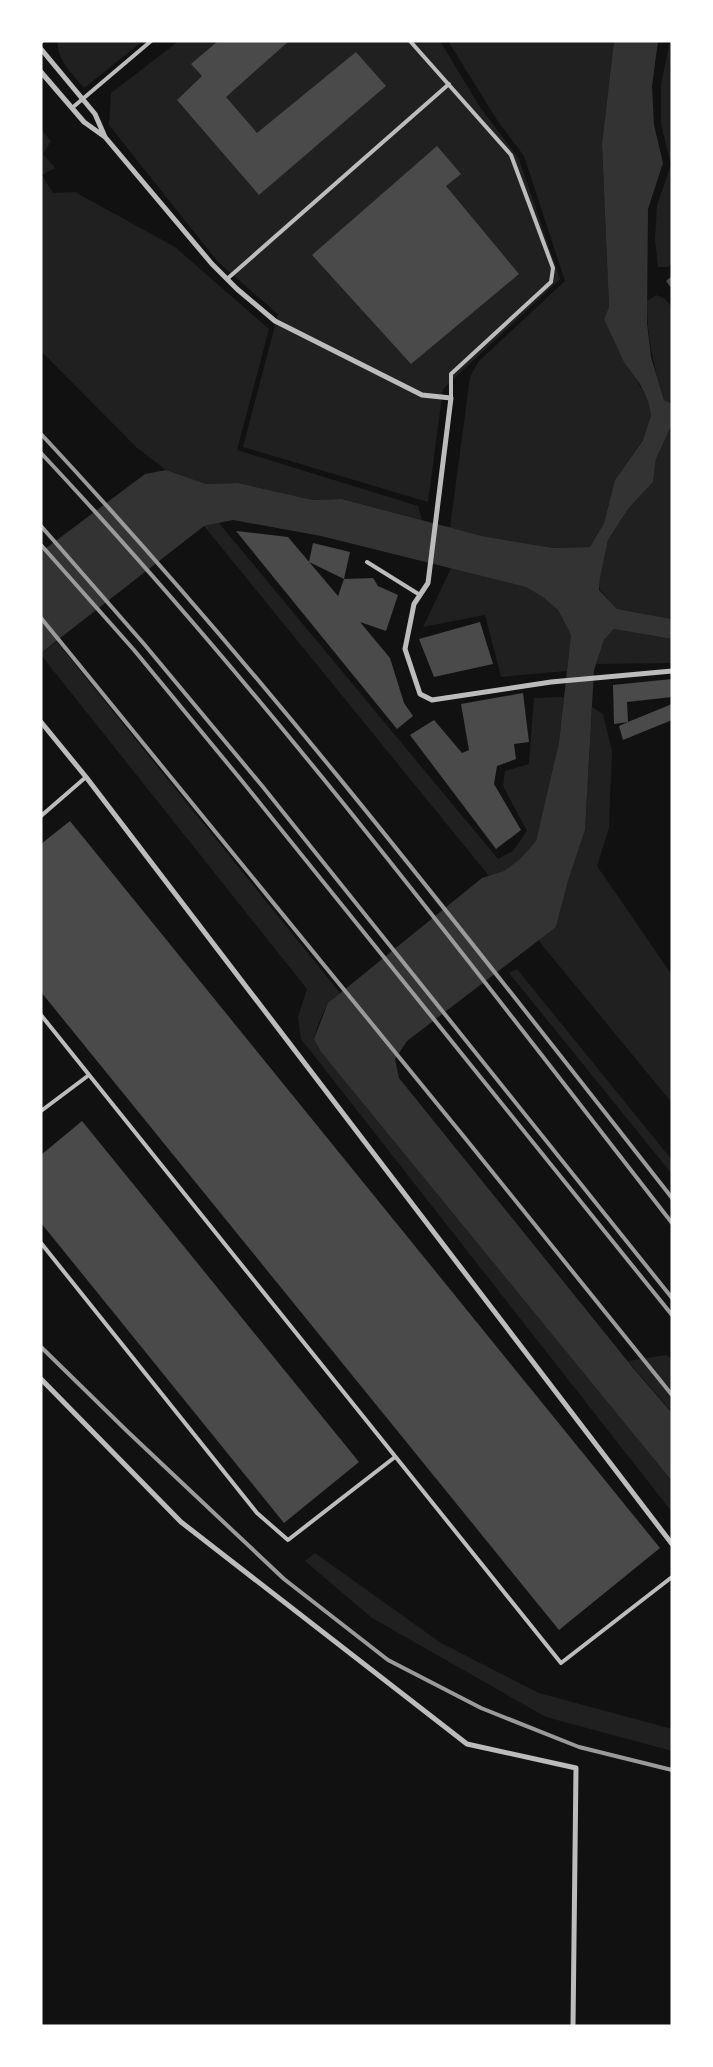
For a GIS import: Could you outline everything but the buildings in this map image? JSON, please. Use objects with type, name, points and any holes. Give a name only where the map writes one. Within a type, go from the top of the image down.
[{"type":"street","points":[[41,48],[95,114],[105,137]]},
{"type":"street","points":[[41,72],[84,122],[105,137],[212,264],[275,321],[422,396],[451,398],[428,583],[414,604],[405,649],[420,694],[432,700],[551,682],[672,670]]},
{"type":"street","points":[[41,722],[86,777],[672,1544]]},
{"type":"street","points":[[41,1378],[181,1522],[467,1744],[576,1768],[573,2026]]},
{"type":"lane","points":[[72,108],[151,41]]},
{"type":"lane","points":[[410,41],[511,155],[553,268],[551,282],[451,374],[451,398]]},
{"type":"lane","points":[[227,279],[448,84]]},
{"type":"lane","points":[[367,562],[420,595]]},
{"type":"lane","points":[[41,816],[86,777]]},
{"type":"lane","points":[[41,1015],[561,1663],[672,1578]]},
{"type":"lane","points":[[41,1111],[89,1074]]},
{"type":"lane","points":[[41,1243],[257,1513],[288,1540],[395,1457]]},
{"type":"shaded area","points":[[58,41],[143,41],[84,88],[62,61]]},
{"type":"shaded area","points":[[179,41],[440,41],[480,107],[519,159],[560,279],[443,389],[428,502],[243,447],[278,314],[218,262],[109,125],[111,93]]},
{"type":"shaded area","points":[[448,41],[614,41],[602,144],[609,307],[604,319],[648,401],[651,415],[643,439],[615,480],[604,523],[590,547],[553,548],[482,536],[450,528],[470,377],[479,361],[565,281],[524,156],[497,120]]},
{"type":"shaded area","points":[[614,41],[658,41],[652,86],[654,125],[663,163],[648,209],[647,323],[651,357],[664,400],[672,404],[672,424],[656,459],[653,482],[628,509],[608,540],[599,590],[617,609],[672,619],[672,639],[614,629],[604,640],[594,670],[585,830],[568,881],[556,927],[407,1041],[395,1059],[399,1078],[634,1369],[672,1413],[672,1481],[321,1052],[314,1039],[328,1003],[482,878],[504,871],[520,859],[536,841],[559,742],[571,635],[558,610],[544,598],[526,587],[321,536],[233,520],[204,526],[41,653],[41,552],[145,474],[166,470],[206,484],[238,483],[313,500],[342,499],[482,536],[553,548],[590,547],[604,523],[615,480],[643,440],[651,415],[648,401],[640,384],[624,362],[604,319],[609,307],[602,144]]},
{"type":"shaded area","points":[[670,41],[672,41],[672,263],[668,267],[658,267],[655,240],[657,205],[671,165],[661,124],[661,84]]},
{"type":"shaded area","points":[[41,129],[51,141],[43,154],[55,168],[42,175],[53,193],[75,192],[175,247],[269,329],[237,450],[418,506],[422,520],[343,499],[313,500],[238,483],[206,484],[166,470],[136,447],[41,351]]},
{"type":"shaded area","points":[[656,295],[665,299],[672,307],[672,404],[664,400],[649,339],[647,301]]},
{"type":"shaded area","points":[[672,424],[672,619],[617,609],[600,590],[599,577],[608,540],[628,509],[653,482],[656,459]]},
{"type":"shaded area","points":[[219,523],[498,859],[513,851],[527,831],[503,786],[505,771],[529,764],[534,698],[564,697],[559,742],[536,841],[520,859],[504,871],[489,876],[204,526]]},
{"type":"shaded area","points":[[451,568],[526,587],[544,598],[558,610],[571,635],[567,671],[501,677],[485,615],[423,627]]},
{"type":"shaded area","points":[[614,629],[672,639],[672,663],[596,664],[604,640]]},
{"type":"shaded area","points":[[57,642],[340,993],[326,1008],[318,1025],[314,1039],[321,1052],[672,1481],[672,1512],[301,1039],[298,1017],[307,989],[41,655],[41,653]]},
{"type":"shaded area","points":[[592,707],[603,714],[612,751],[609,828],[597,866],[672,975],[672,1103],[538,940],[556,927],[568,881],[585,830]]},
{"type":"shaded area","points":[[517,969],[672,1160],[672,1174],[509,973]]},
{"type":"shaded area","points":[[666,1355],[672,1359],[672,1412],[628,1361]]},
{"type":"shaded area","points":[[315,1553],[441,1643],[539,1693],[672,1729],[672,1751],[546,1717],[372,1618],[305,1561]]},
{"type":"railway","points":[[41,434],[206,618],[286,713],[442,906],[672,1198]]},
{"type":"railway","points":[[41,453],[125,545],[287,734],[443,928],[672,1223]]},
{"type":"railway","points":[[41,526],[144,644],[263,787],[672,1298]]},
{"type":"railway","points":[[41,545],[134,650],[242,781],[672,1315]]},
{"type":"railway","points":[[41,618],[672,1395]]},
{"type":"railway","points":[[41,1347],[284,1579],[388,1660],[481,1708],[579,1747],[672,1770]]}]
